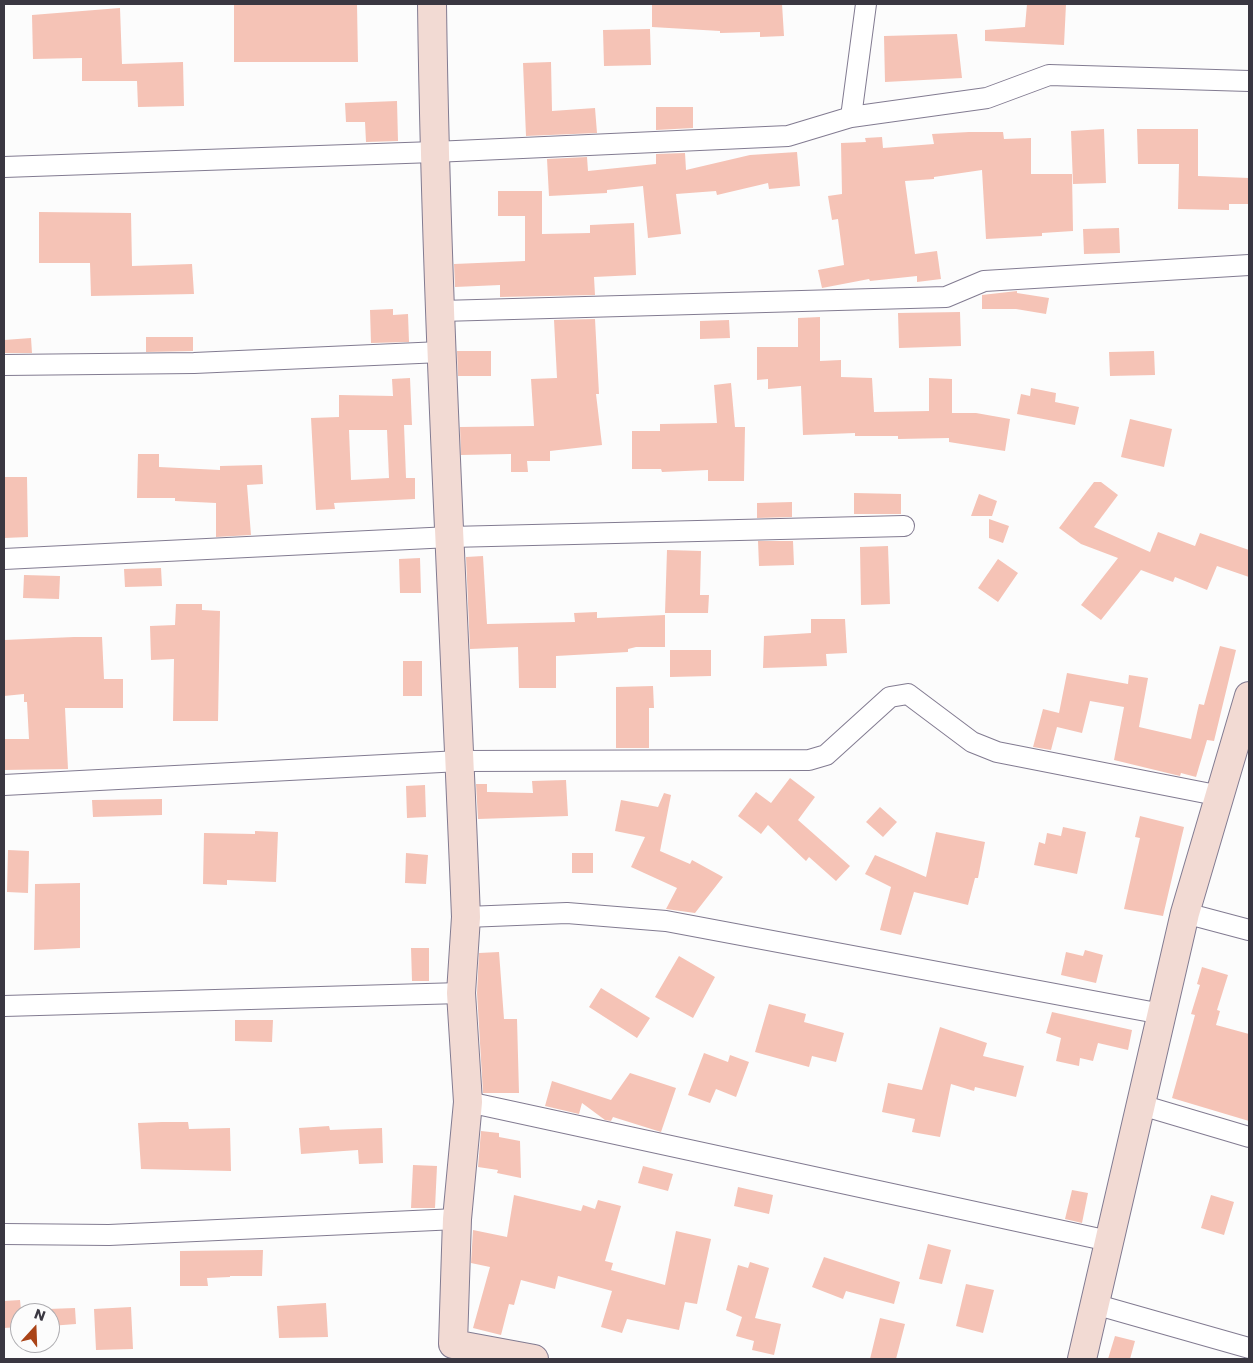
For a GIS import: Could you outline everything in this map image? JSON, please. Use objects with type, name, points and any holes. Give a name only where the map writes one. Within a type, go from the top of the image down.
[{"type":"main road","points":[[432,4],[434,152],[441,352],[466,917],[461,993],[468,1102],[457,1219],[452,1351],[534,1359]]},
{"type":"main road","points":[[1082,1359],[1185,913],[1248,712]]},
{"type":"street","points":[[850,117],[866,4]]},
{"type":"street","points":[[4,166],[434,152],[788,136],[850,117],[987,98],[1049,75],[1249,81]]},
{"type":"street","points":[[441,311],[946,297],[984,281],[1249,264]]},
{"type":"street","points":[[4,366],[194,363],[441,352]]},
{"type":"street","points":[[4,559],[450,538],[904,526]]},
{"type":"street","points":[[4,785],[460,762],[809,760],[826,755],[890,697],[908,694],[972,742],[997,752],[1221,796]]},
{"type":"street","points":[[466,917],[568,913],[666,921],[1162,1014]]},
{"type":"street","points":[[1185,913],[1249,930]]},
{"type":"street","points":[[4,1006],[461,993]]},
{"type":"street","points":[[468,1102],[1109,1242]]},
{"type":"street","points":[[1141,1105],[1249,1136]]},
{"type":"street","points":[[4,1234],[109,1235],[457,1219]]},
{"type":"street","points":[[1094,1304],[1249,1348]]},
{"type":"building","points":[[234,4],[357,4],[358,62],[234,62]]},
{"type":"building","points":[[652,4],[782,4],[784,36],[760,37],[760,32],[720,33],[720,31],[652,27]]},
{"type":"building","points":[[1027,4],[1066,4],[1064,45],[985,41],[985,30],[1025,27]]},
{"type":"building","points":[[120,8],[122,64],[183,62],[184,106],[138,107],[137,81],[82,81],[82,58],[33,59],[32,15]]},
{"type":"building","points":[[650,29],[651,65],[604,66],[603,30]]},
{"type":"building","points":[[957,34],[962,78],[885,82],[884,36]]},
{"type":"building","points":[[551,62],[552,111],[595,108],[597,133],[526,136],[523,63]]},
{"type":"building","points":[[397,101],[398,141],[366,142],[365,122],[346,122],[345,103]]},
{"type":"building","points":[[656,107],[693,107],[693,128],[656,130]]},
{"type":"building","points":[[1104,129],[1106,183],[1073,184],[1071,131]]},
{"type":"building","points":[[1137,129],[1198,129],[1198,176],[1249,178],[1249,204],[1229,204],[1229,210],[1178,209],[1179,164],[1138,164]]},
{"type":"building","points":[[1003,132],[1004,139],[1031,138],[1031,174],[1072,174],[1073,231],[1042,233],[1042,236],[986,239],[982,170],[934,177],[934,179],[905,181],[915,254],[937,251],[941,279],[917,282],[917,276],[870,281],[869,279],[822,288],[818,270],[844,265],[838,219],[832,220],[828,196],[842,194],[841,143],[866,142],[865,138],[882,137],[883,148],[934,144],[932,134]]},
{"type":"building","points":[[797,152],[800,186],[769,189],[768,183],[717,195],[716,191],[676,194],[681,234],[648,238],[643,186],[607,190],[607,193],[549,196],[547,159],[587,157],[588,171],[656,164],[656,154],[685,153],[686,170],[750,155]]},
{"type":"building","points":[[498,191],[542,191],[542,234],[590,233],[590,225],[634,223],[636,275],[594,277],[595,295],[500,297],[500,285],[455,287],[454,264],[525,261],[525,216],[498,216]]},
{"type":"building","points":[[39,212],[131,213],[132,266],[192,264],[194,294],[91,296],[90,263],[39,263]]},
{"type":"building","points":[[1119,228],[1120,253],[1084,254],[1083,229]]},
{"type":"building","points":[[1017,291],[1017,293],[1049,298],[1046,314],[1016,309],[982,309],[982,295]]},
{"type":"building","points":[[393,309],[393,315],[408,314],[409,342],[371,343],[370,310]]},
{"type":"building","points":[[960,312],[961,346],[899,348],[898,313]]},
{"type":"building","points":[[820,317],[820,361],[841,360],[841,377],[872,378],[874,412],[929,411],[929,378],[952,379],[952,413],[976,413],[1010,419],[1005,451],[949,442],[949,438],[898,439],[898,436],[855,436],[855,433],[803,435],[801,386],[768,389],[768,379],[757,380],[757,347],[798,347],[798,318]]},
{"type":"building","points":[[595,319],[599,394],[596,394],[602,445],[550,451],[550,461],[527,461],[528,472],[511,472],[511,454],[461,455],[460,427],[534,426],[531,379],[557,378],[554,320]]},
{"type":"building","points":[[729,320],[730,338],[700,339],[700,321]]},
{"type":"building","points":[[146,337],[193,337],[193,351],[146,352]]},
{"type":"building","points":[[31,338],[32,353],[4,353],[4,340]]},
{"type":"building","points":[[457,351],[491,351],[491,376],[458,376]]},
{"type":"building","points":[[1154,351],[1155,375],[1110,376],[1109,352]]},
{"type":"building","points":[[410,378],[412,425],[404,425],[406,478],[415,478],[415,499],[334,503],[335,509],[316,510],[311,418],[339,417],[339,395],[393,396],[392,379]],"holes":[[[349,430],[387,430],[389,478],[351,480]]]},
{"type":"building","points":[[731,383],[735,427],[745,427],[744,481],[708,481],[708,470],[662,472],[661,469],[632,469],[632,431],[660,431],[660,424],[717,423],[714,385]]},
{"type":"building","points":[[1031,388],[1056,393],[1055,402],[1079,407],[1075,425],[1017,414],[1021,394],[1030,396]]},
{"type":"building","points":[[1130,419],[1172,429],[1164,467],[1121,457]]},
{"type":"building","points":[[138,454],[159,454],[159,467],[220,470],[220,466],[262,465],[263,484],[247,485],[251,535],[216,537],[216,503],[175,501],[175,498],[137,498]]},
{"type":"building","points":[[4,477],[27,477],[28,537],[4,538]]},
{"type":"building","points":[[1094,482],[1101,482],[1118,495],[1094,527],[1150,552],[1158,532],[1195,546],[1200,533],[1249,550],[1249,577],[1217,566],[1207,590],[1175,577],[1173,582],[1141,570],[1101,620],[1081,605],[1118,558],[1081,544],[1059,528]]},
{"type":"building","points":[[854,493],[901,494],[901,514],[854,514]]},
{"type":"building","points":[[979,494],[997,501],[992,516],[971,516]]},
{"type":"building","points":[[792,502],[792,517],[757,518],[757,503]]},
{"type":"building","points":[[989,519],[1009,526],[1003,543],[989,538]]},
{"type":"building","points":[[758,541],[793,541],[794,565],[759,566]]},
{"type":"building","points":[[888,546],[890,604],[861,605],[860,547]]},
{"type":"building","points":[[667,550],[701,551],[700,595],[709,595],[708,613],[665,613]]},
{"type":"building","points":[[483,556],[487,624],[575,622],[574,613],[597,612],[597,618],[665,615],[665,647],[636,647],[628,649],[628,652],[556,656],[556,688],[519,688],[518,647],[470,649],[466,557]]},
{"type":"building","points":[[420,558],[421,593],[400,593],[399,559]]},
{"type":"building","points":[[998,559],[1018,573],[998,602],[978,588]]},
{"type":"building","points":[[161,568],[162,586],[125,587],[124,569]]},
{"type":"building","points":[[24,575],[60,576],[59,599],[23,598]]},
{"type":"building","points":[[176,604],[202,604],[202,610],[220,611],[218,721],[173,721],[174,659],[151,660],[150,626],[175,625]]},
{"type":"building","points":[[811,619],[845,619],[847,653],[826,654],[827,666],[763,668],[764,636],[811,633]]},
{"type":"building","points":[[102,637],[104,679],[123,679],[123,708],[65,708],[68,769],[4,770],[4,739],[29,739],[27,702],[24,702],[24,694],[4,696],[4,640]]},
{"type":"building","points":[[1220,646],[1236,650],[1214,741],[1207,740],[1196,777],[1181,773],[1180,776],[1114,760],[1124,707],[1090,701],[1082,733],[1057,727],[1051,750],[1033,747],[1043,709],[1059,713],[1067,673],[1128,684],[1129,675],[1148,678],[1139,727],[1191,739],[1199,704],[1204,705]]},
{"type":"building","points":[[670,650],[711,650],[711,676],[670,677]]},
{"type":"building","points":[[403,661],[422,661],[422,696],[403,696]]},
{"type":"building","points":[[653,686],[654,708],[649,708],[649,748],[616,748],[616,687]]},
{"type":"building","points":[[790,778],[815,797],[798,820],[850,866],[836,881],[809,857],[806,861],[768,825],[761,834],[738,816],[756,792],[771,803]]},
{"type":"building","points":[[566,780],[568,816],[478,819],[476,784],[487,784],[487,792],[533,793],[532,781]]},
{"type":"building","points":[[425,785],[426,817],[407,818],[406,786]]},
{"type":"building","points":[[664,793],[671,795],[660,851],[690,864],[692,860],[723,877],[695,913],[666,909],[677,888],[631,867],[645,837],[615,831],[621,800],[658,807]]},
{"type":"building","points":[[162,799],[162,815],[93,817],[92,800]]},
{"type":"building","points":[[880,807],[897,822],[883,837],[866,822]]},
{"type":"building","points":[[1140,816],[1184,827],[1163,916],[1124,909],[1140,838],[1135,837]]},
{"type":"building","points":[[1063,827],[1086,832],[1077,874],[1034,865],[1039,842],[1045,844],[1047,833],[1061,836]]},
{"type":"building","points":[[255,831],[278,832],[276,882],[227,880],[227,885],[203,884],[204,833],[255,834]]},
{"type":"building","points":[[936,832],[985,842],[978,878],[975,878],[968,905],[914,892],[901,935],[880,930],[891,887],[865,874],[875,855],[926,877]]},
{"type":"building","points":[[8,850],[29,851],[28,893],[7,892]]},
{"type":"building","points":[[406,853],[428,855],[426,884],[405,883]]},
{"type":"building","points":[[572,853],[593,853],[593,873],[572,873]]},
{"type":"building","points":[[80,883],[80,948],[34,950],[35,884]]},
{"type":"building","points":[[411,948],[429,948],[429,981],[412,981]]},
{"type":"building","points":[[1085,950],[1103,955],[1096,983],[1061,975],[1066,952],[1083,956]]},
{"type":"building","points":[[499,952],[504,1019],[517,1019],[519,1093],[483,1093],[477,993],[479,953]]},
{"type":"building","points":[[679,956],[715,977],[693,1018],[655,997]]},
{"type":"building","points":[[1202,967],[1228,975],[1217,1010],[1220,1011],[1216,1025],[1249,1034],[1249,1121],[1172,1098],[1195,1015],[1191,1014],[1200,985],[1197,984]]},
{"type":"building","points":[[601,988],[650,1018],[637,1038],[589,1007]]},
{"type":"building","points":[[769,1004],[806,1014],[804,1022],[844,1033],[836,1062],[812,1056],[809,1067],[755,1052]]},
{"type":"building","points":[[1052,1012],[1132,1030],[1128,1050],[1098,1043],[1093,1061],[1080,1058],[1079,1066],[1056,1061],[1061,1038],[1046,1033]]},
{"type":"building","points":[[235,1020],[273,1020],[272,1042],[235,1041]]},
{"type":"building","points":[[940,1027],[987,1043],[983,1056],[1024,1066],[1016,1097],[975,1087],[974,1091],[951,1084],[940,1137],[912,1132],[915,1119],[882,1112],[888,1083],[922,1090]]},
{"type":"building","points":[[704,1053],[728,1062],[730,1055],[749,1062],[736,1097],[716,1089],[710,1103],[688,1095]]},
{"type":"building","points":[[630,1073],[676,1088],[661,1132],[613,1117],[611,1121],[605,1120],[582,1103],[579,1114],[545,1106],[552,1081],[611,1100]]},
{"type":"building","points":[[188,1122],[189,1129],[230,1128],[231,1171],[141,1169],[138,1123]]},
{"type":"building","points":[[329,1126],[330,1130],[382,1128],[383,1163],[359,1164],[358,1150],[301,1154],[299,1128]]},
{"type":"building","points":[[481,1131],[499,1133],[499,1137],[520,1141],[521,1178],[497,1173],[498,1170],[478,1167]]},
{"type":"building","points":[[413,1165],[437,1166],[435,1208],[411,1208]]},
{"type":"building","points":[[643,1166],[673,1174],[668,1191],[638,1183]]},
{"type":"building","points":[[738,1187],[773,1195],[769,1214],[734,1206]]},
{"type":"building","points":[[1072,1190],[1088,1193],[1082,1223],[1065,1219]]},
{"type":"building","points":[[514,1195],[581,1211],[583,1205],[595,1209],[598,1200],[621,1206],[605,1261],[613,1263],[611,1270],[665,1285],[676,1231],[711,1239],[697,1304],[685,1302],[679,1330],[627,1319],[622,1333],[601,1327],[612,1291],[558,1276],[555,1289],[521,1280],[514,1305],[509,1304],[501,1335],[473,1328],[490,1267],[471,1263],[473,1230],[507,1237]]},
{"type":"building","points":[[1211,1195],[1234,1202],[1224,1235],[1201,1228]]},
{"type":"building","points":[[928,1244],[951,1250],[942,1284],[919,1279]]},
{"type":"building","points":[[263,1250],[262,1276],[207,1278],[208,1286],[180,1286],[180,1251]]},
{"type":"building","points":[[824,1257],[900,1282],[894,1304],[846,1291],[843,1299],[812,1287]]},
{"type":"building","points":[[750,1262],[769,1268],[755,1318],[781,1324],[774,1355],[752,1350],[754,1341],[736,1336],[742,1317],[726,1310],[738,1265],[748,1268]]},
{"type":"building","points":[[966,1284],[994,1290],[983,1333],[956,1326]]},
{"type":"building","points":[[20,1300],[20,1303],[10,1303],[10,1328],[4,1328],[4,1301]]},
{"type":"building","points":[[326,1303],[328,1337],[279,1338],[277,1306]]},
{"type":"building","points":[[131,1307],[133,1349],[96,1350],[94,1309]]},
{"type":"building","points":[[75,1308],[76,1324],[60,1325],[60,1309]]},
{"type":"building","points":[[880,1318],[905,1324],[896,1359],[870,1359]]},
{"type":"building","points":[[1115,1336],[1135,1341],[1130,1359],[1108,1359]]}]
